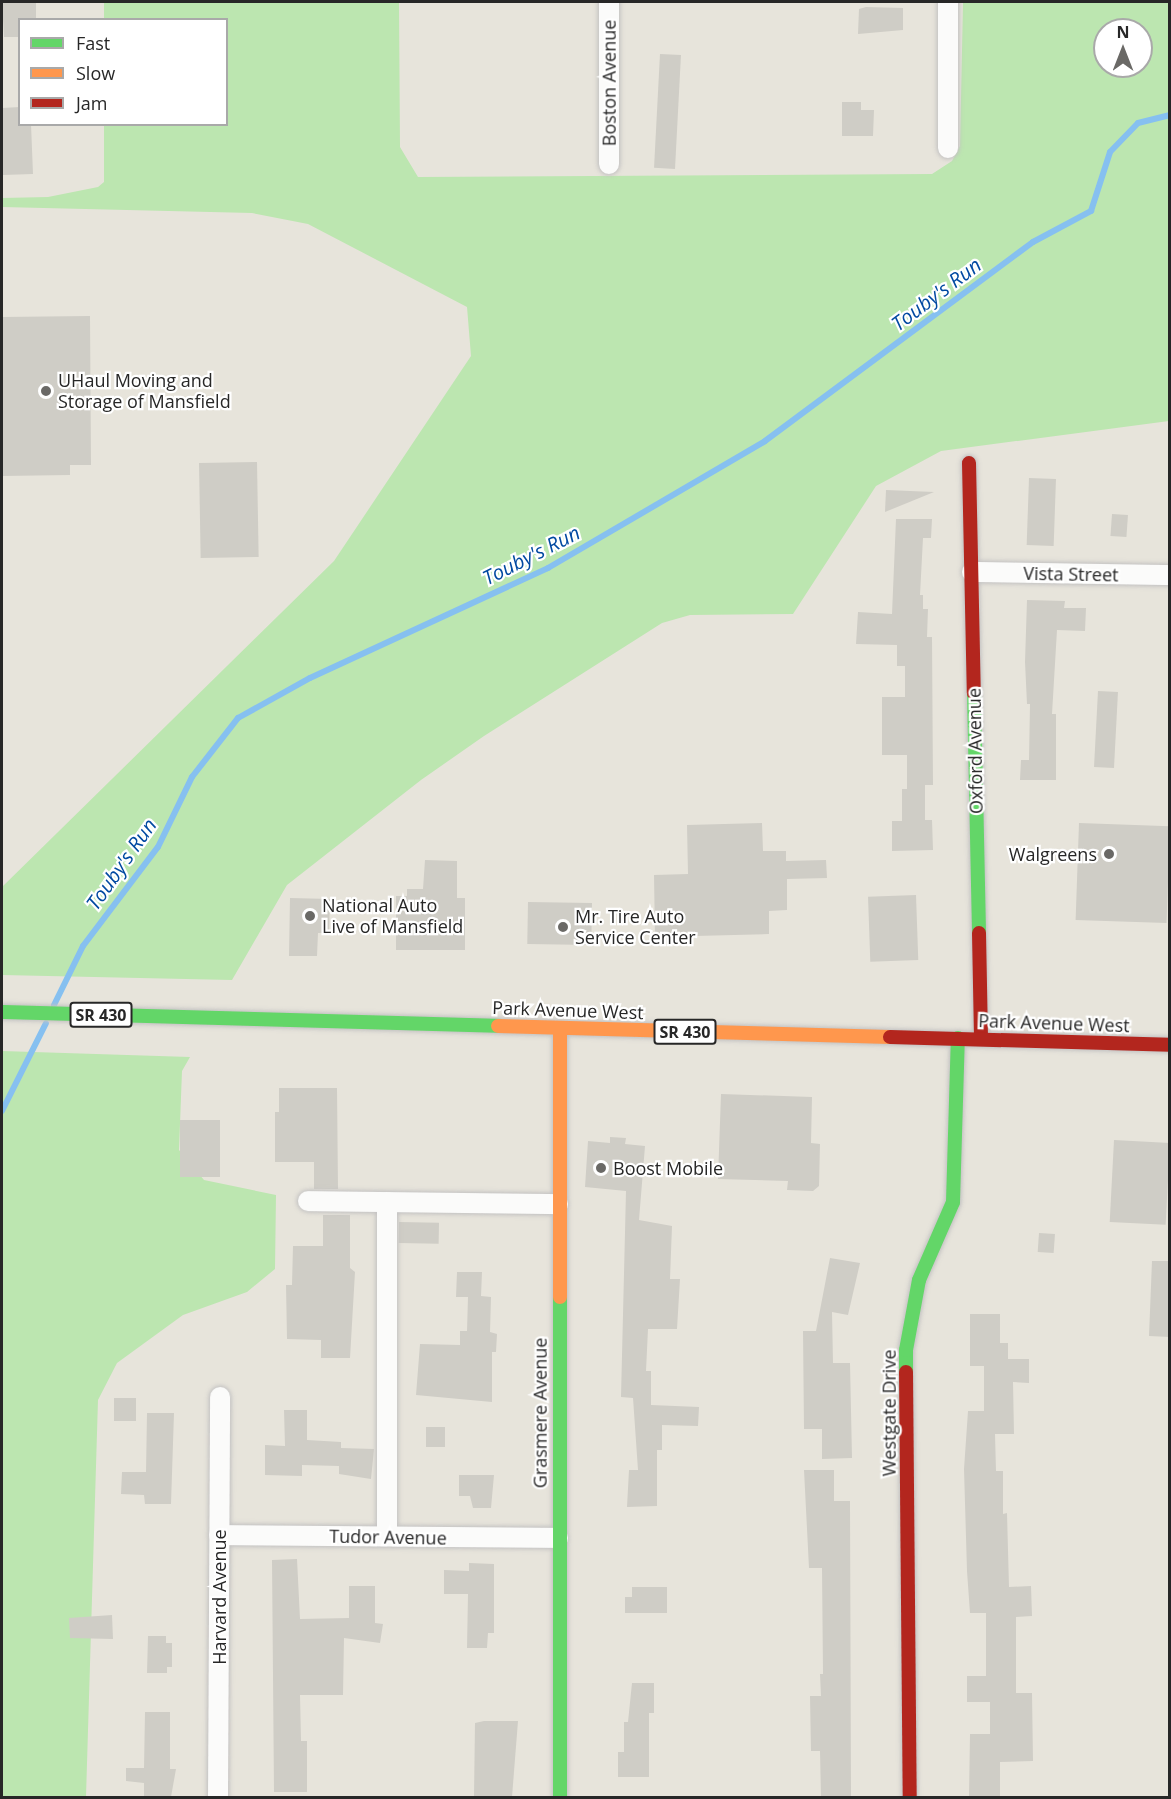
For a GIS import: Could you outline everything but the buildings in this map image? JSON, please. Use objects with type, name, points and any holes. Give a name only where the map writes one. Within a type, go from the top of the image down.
[{"type":"street","name":"Boston Avenue","points":[[609,2],[609,164]]},
{"type":"street","points":[[948,2],[948,148]]},
{"type":"street","name":"Oxford Avenue","points":[[969,463],[981,1039]]},
{"type":"street","name":"Vista Street","points":[[972,572],[1170,575]]},
{"type":"street","name":"Park Avenue West","points":[[2,1012],[1170,1045]]},
{"type":"street","name":"Grasmere Avenue","points":[[560,1028],[558,1204],[560,1797]]},
{"type":"street","name":"Westgate Drive","points":[[910,1797],[906,1350],[919,1280],[953,1202],[958,1038]]},
{"type":"street","points":[[308,1201],[558,1204]]},
{"type":"street","points":[[387,1202],[387,1536]]},
{"type":"street","name":"Harvard Avenue","points":[[218,1797],[220,1397]]},
{"type":"street","name":"Tudor Avenue","points":[[219,1535],[558,1539]]},
{"type":"green space","points":[[104,2],[399,2],[400,147],[418,177],[932,174],[952,161],[960,146],[963,2],[1169,2],[1169,421],[941,451],[876,486],[793,614],[690,615],[662,623],[484,736],[421,780],[287,885],[232,980],[2,975],[2,887],[334,561],[471,356],[467,307],[308,224],[252,213],[2,207],[2,198],[48,197],[98,187],[104,182],[104,126],[228,126],[228,18],[104,18]]},
{"type":"green space","points":[[2,1051],[190,1057],[182,1071],[179,1150],[204,1180],[276,1195],[275,1269],[247,1292],[183,1315],[117,1363],[98,1400],[86,1797],[2,1798]]},
{"type":"waterway","name":"Touby's Run","points":[[54,1005],[83,946],[158,847],[192,777],[238,718],[310,678],[548,568],[765,441],[1033,242],[1091,211],[1110,152],[1138,123],[1170,115]]},
{"type":"waterway","name":"Touby's Run","points":[[2,1111],[46,1023]]},
{"type":"traffic: fast","points":[[974,693],[979,933]]},
{"type":"traffic: fast","points":[[2,1012],[498,1026]]},
{"type":"traffic: fast","points":[[906,1372],[906,1350],[919,1280],[953,1202],[958,1038]]},
{"type":"traffic: fast","points":[[560,1297],[560,1798]]},
{"type":"traffic: slow","points":[[498,1026],[890,1037]]},
{"type":"traffic: slow","points":[[560,1028],[560,1297]]},
{"type":"traffic: jam","points":[[969,463],[974,693]]},
{"type":"traffic: jam","points":[[979,933],[981,1039]]},
{"type":"traffic: jam","points":[[890,1037],[1170,1045]]},
{"type":"traffic: jam","points":[[906,1372],[910,1798]]},
{"type":"place","name":"UHaul Moving and Storage of Mansfield","points":[[46,391]]},
{"type":"place","name":"Walgreens","points":[[1109,854]]},
{"type":"place","name":"National Auto Live of Mansfield","points":[[310,916]]},
{"type":"place","name":"Mr. Tire Auto Service Center","points":[[563,927]]},
{"type":"place","name":"Boost Mobile","points":[[601,1168]]}]
